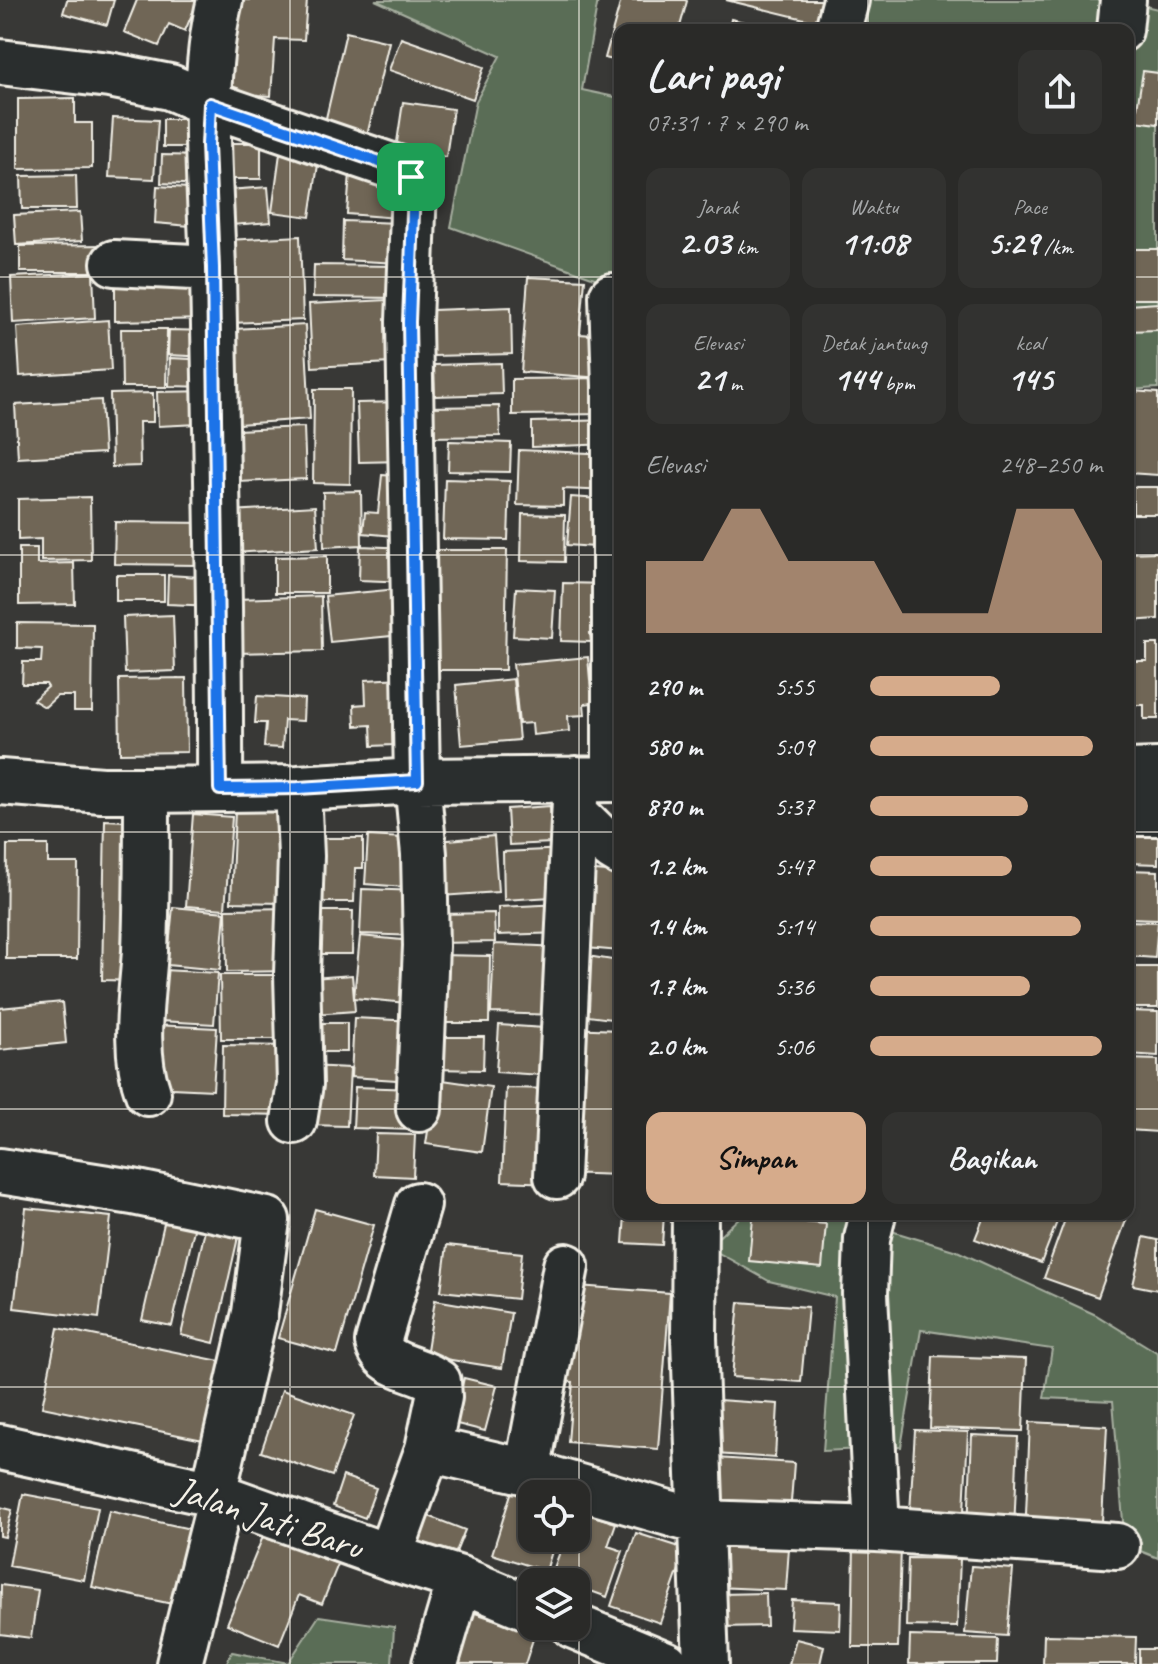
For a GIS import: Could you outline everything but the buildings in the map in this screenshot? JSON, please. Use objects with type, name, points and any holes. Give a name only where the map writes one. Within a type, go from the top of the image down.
[{"type":"street","points":[[220,0],[213,31],[208,145],[213,268],[220,789]]},
{"type":"street","points":[[840,24],[846,0]]},
{"type":"street","points":[[1121,24],[1123,0]]},
{"type":"street","points":[[0,62],[109,75],[170,87],[210,104],[403,170],[411,177],[414,186],[409,322],[417,781],[424,854],[426,946],[419,1109]]},
{"type":"street","points":[[114,263],[213,268]]},
{"type":"street","points":[[612,296],[614,356]]},
{"type":"street","points":[[557,1176],[597,788],[614,408]]},
{"type":"street","points":[[1134,772],[1158,771]]},
{"type":"street","points":[[0,782],[102,790],[298,788],[417,781],[597,788]]},
{"type":"street","points":[[294,1121],[300,1084],[297,974],[301,870],[298,788]]},
{"type":"street","points":[[597,788],[591,826],[614,850]]},
{"type":"street","points":[[147,790],[147,887],[140,1034],[141,1075],[148,1093]]},
{"type":"street","points":[[1134,813],[1158,813]]},
{"type":"street","points":[[0,1171],[133,1192],[267,1220],[255,1313],[179,1664]]},
{"type":"street","points":[[389,1557],[428,1449],[439,1397],[438,1382],[427,1374],[387,1360],[380,1353],[378,1342],[418,1205]]},
{"type":"street","points":[[695,1220],[694,1338],[706,1664]]},
{"type":"street","points":[[870,1227],[865,1294],[877,1529]]},
{"type":"street","points":[[527,1472],[566,1266]]},
{"type":"street","name":"Jalan Jati Baru","points":[[0,1447],[217,1495],[389,1557],[460,1579],[518,1603]]},
{"type":"street","points":[[428,1449],[527,1472],[703,1523],[877,1529],[1117,1546]]},
{"type":"street","points":[[435,1664],[460,1579]]},
{"type":"street","points":[[590,1633],[666,1664]]},
{"type":"green space","points":[[375,0],[598,0],[582,90],[614,97],[614,285],[451,227],[476,101],[500,56]]},
{"type":"green space","points":[[847,0],[1119,0],[1158,9],[1158,388],[1134,390],[1134,24],[837,24]]},
{"type":"green space","points":[[737,1220],[855,1220],[957,1251],[1096,1315],[1158,1353],[1158,1558],[1125,1545],[1113,1401],[1044,1398],[1052,1349],[921,1330],[901,1447],[823,1451],[835,1297],[769,1281],[708,1247]]},
{"type":"green space","points":[[319,1616],[394,1627],[392,1664],[226,1664],[232,1652],[288,1663]]},
{"type":"route","points":[[210,104],[403,170],[411,177],[414,186],[409,322],[417,781],[220,789],[213,268],[208,145],[210,104]]}]
